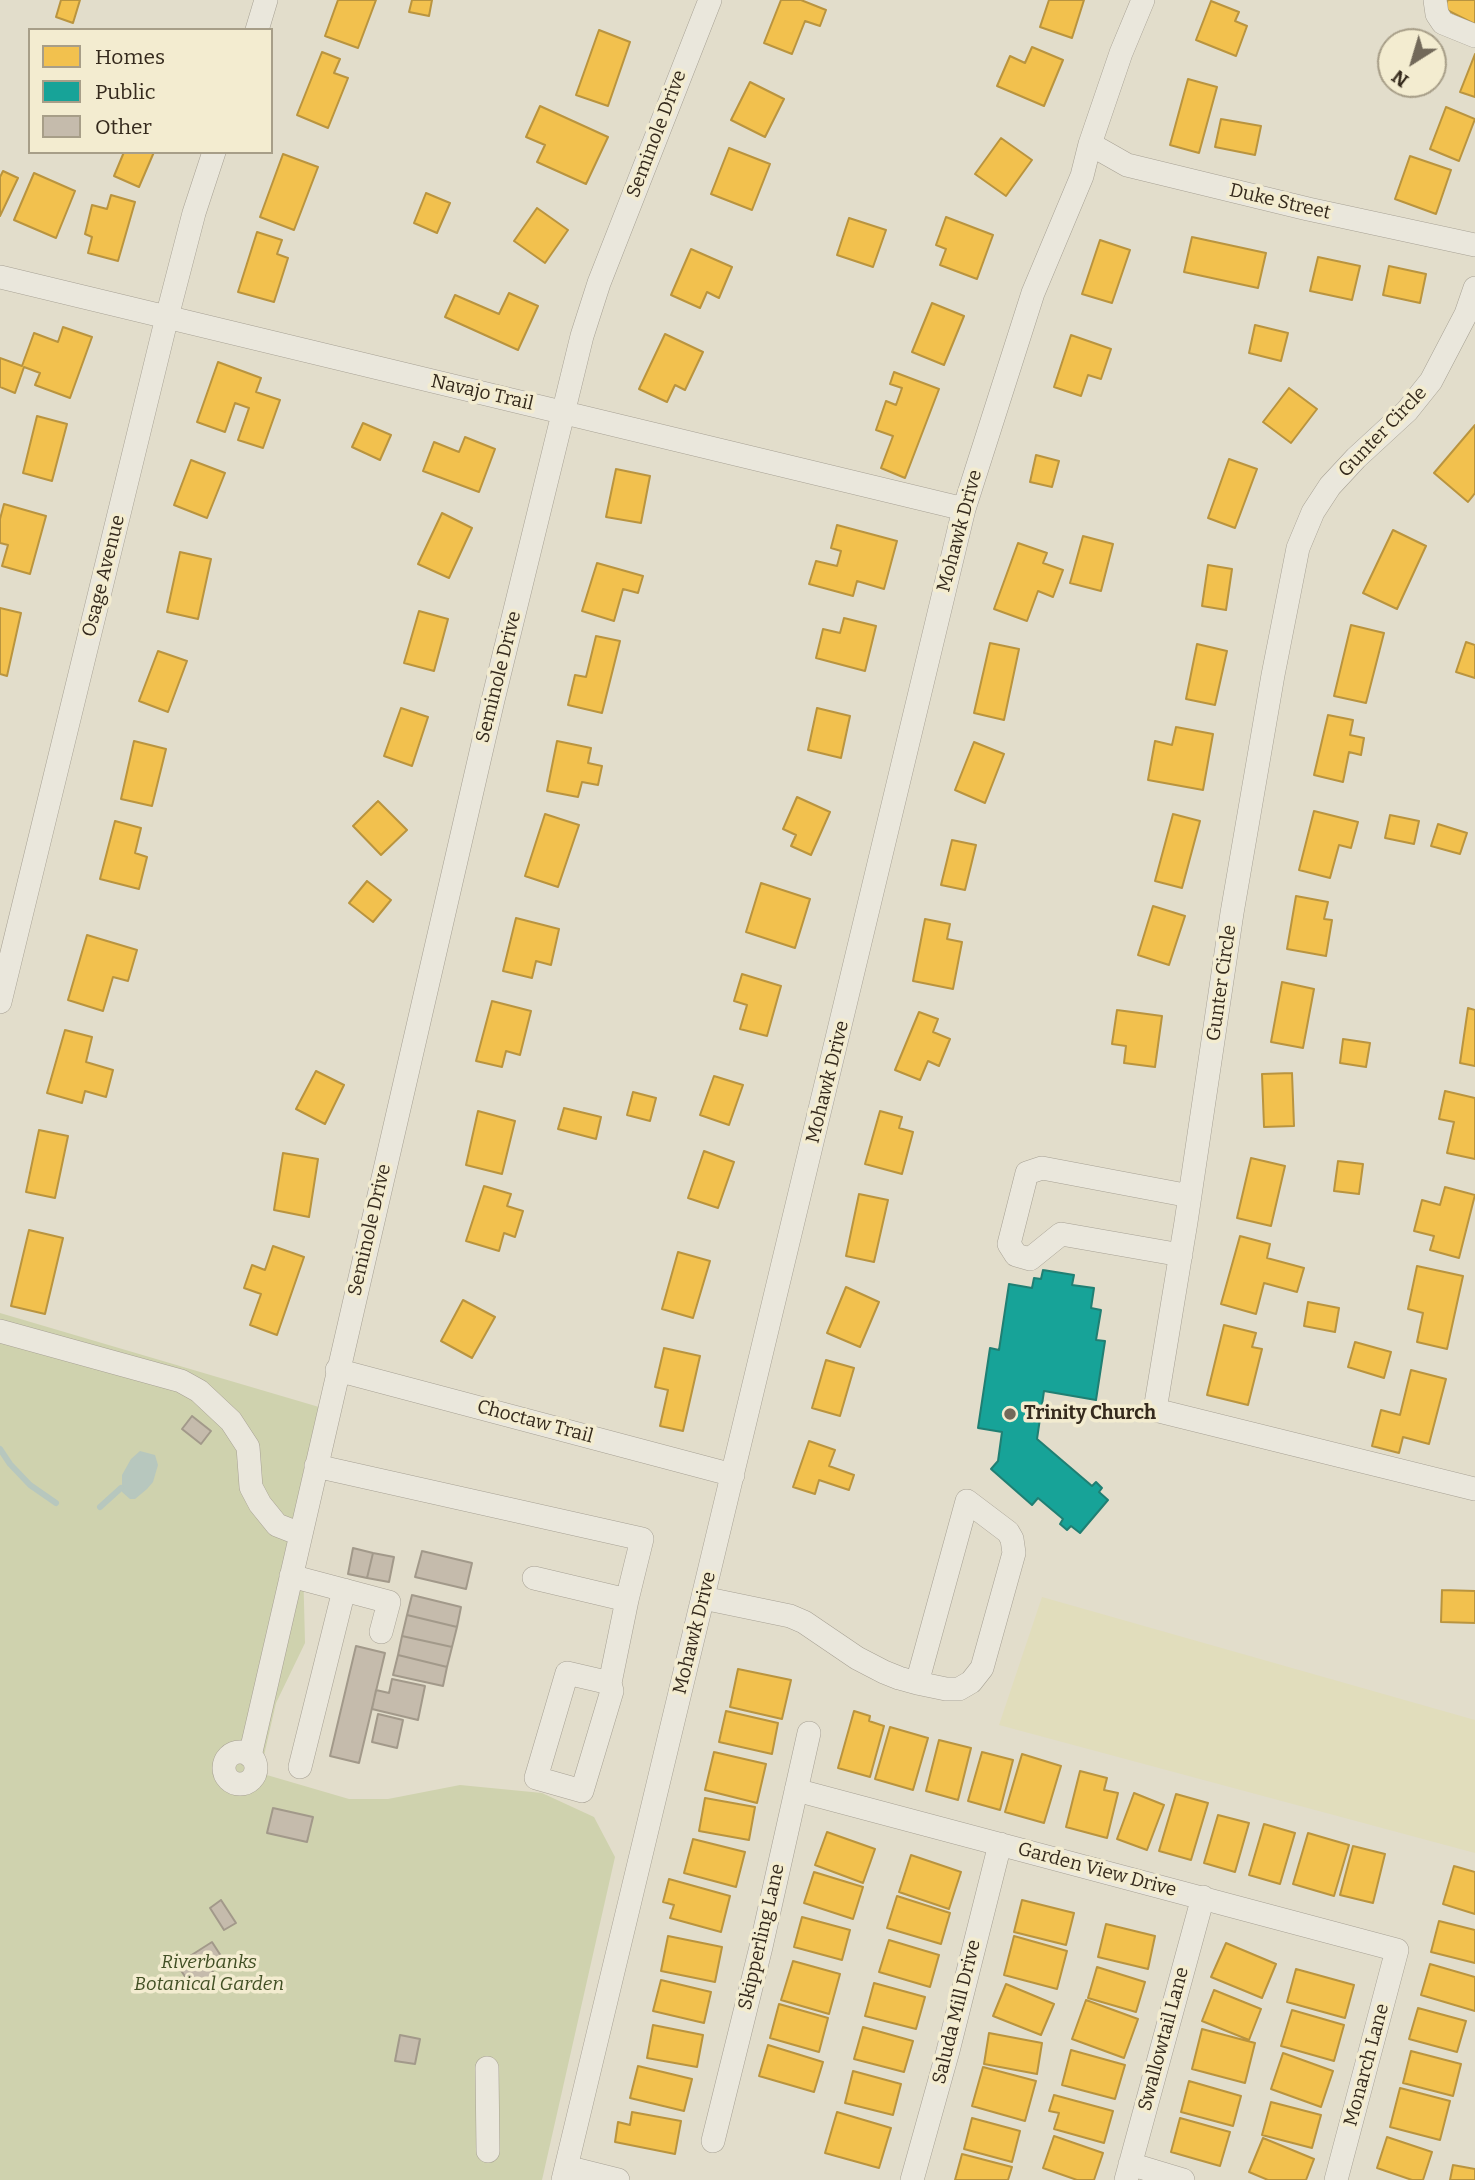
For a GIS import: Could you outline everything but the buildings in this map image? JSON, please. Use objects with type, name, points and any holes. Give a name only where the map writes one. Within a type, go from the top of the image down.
[{"type":"street","points":[[258,28],[266,0]]},
{"type":"street","name":"Seminole Drive","points":[[250,1756],[493,700],[582,336],[599,283],[710,0]]},
{"type":"street","name":"Mohawk Drive","points":[[564,2173],[964,509],[1033,293],[1082,176],[1090,144],[1143,0]]},
{"type":"street","points":[[1435,0],[1437,14],[1443,23],[1475,36]]},
{"type":"street","name":"Duke Street","points":[[1090,144],[1127,165],[1308,209],[1475,245]]},
{"type":"street","name":"Osage Avenue","points":[[0,1002],[167,317],[194,213],[213,154]]},
{"type":"street","name":"Navajo Trail","points":[[0,277],[964,509]]},
{"type":"street","name":"Gunter Circle","points":[[1475,288],[1466,314],[1431,381],[1407,411],[1330,486],[1312,512],[1298,548],[1273,675],[1233,913],[1155,1410],[1475,1489]]},
{"type":"street","points":[[1181,1255],[1061,1234],[1030,1259],[1016,1255],[1009,1244],[1027,1173],[1042,1168],[1190,1196]]},
{"type":"street","points":[[0,1331],[181,1381],[200,1391],[231,1421],[248,1447],[251,1487],[260,1504],[277,1525],[300,1534]]},
{"type":"street","name":"Choctaw Trail","points":[[337,1370],[733,1475]]},
{"type":"street","points":[[316,1466],[642,1539],[611,1687],[582,1791],[536,1777],[567,1673],[611,1687]]},
{"type":"street","points":[[703,1598],[790,1616],[816,1629],[870,1665],[917,1682],[946,1689],[959,1689],[982,1668],[1014,1546],[1008,1532],[967,1501],[917,1682]]},
{"type":"street","points":[[291,1576],[389,1602],[381,1632]]},
{"type":"street","points":[[534,1578],[627,1601]]},
{"type":"street","points":[[300,1767],[344,1590]]},
{"type":"street","name":"Skipperling Lane","points":[[713,2141],[809,1733]]},
{"type":"street","name":"Garden View Drive","points":[[796,1790],[1397,1950]]},
{"type":"street","name":"Saluda Mill Drive","points":[[912,2180],[948,2051],[1000,1844]]},
{"type":"street","name":"Swallowtail Lane","points":[[1128,2172],[1203,1897]]},
{"type":"street","name":"Monarch Lane","points":[[1336,2180],[1397,1950]]},
{"type":"street","points":[[487,2068],[488,2151]]},
{"type":"street","points":[[1128,2172],[1183,2180]]},
{"type":"street","points":[[564,2173],[618,2180]]},
{"type":"shaded area","points":[[140,1451],[155,1455],[158,1465],[153,1482],[135,1499],[130,1499],[122,1492],[122,1475],[131,1459]]},
{"type":"shaded area","points":[[1042,1597],[1475,1720],[1475,1853],[999,1725]]},
{"type":"green space","name":"Riverbanks Botanical Garden","points":[[0,1313],[319,1407],[301,1483],[305,1643],[276,1703],[260,1773],[349,1799],[388,1799],[460,1785],[542,1793],[594,1817],[615,1857],[542,2180],[0,2180]]},
{"type":"waterway","points":[[0,1449],[30,1485],[56,1503]]},
{"type":"waterway","points":[[100,1507],[121,1488]]},
{"type":"place","name":"Trinity Church","points":[[1010,1414]]}]
